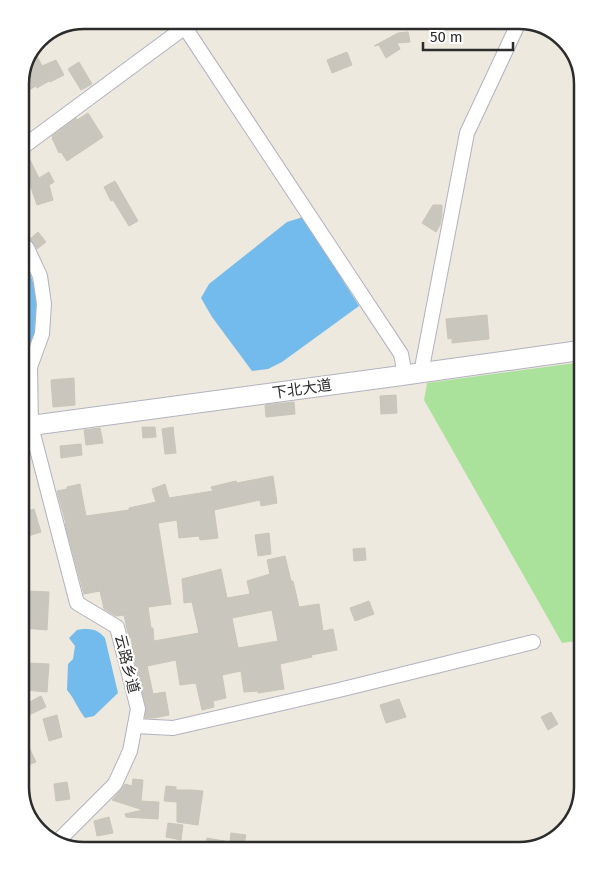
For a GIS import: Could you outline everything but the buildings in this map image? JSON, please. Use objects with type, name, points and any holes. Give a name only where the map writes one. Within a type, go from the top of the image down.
[{"type":"street","points":[[29,142],[176,29]]},
{"type":"street","points":[[185,29],[413,374]]},
{"type":"street","points":[[413,374],[468,133],[516,29]]},
{"type":"street","name":"云路乡道","points":[[29,252],[40,276],[44,304],[42,334],[30,366],[29,381]]},
{"type":"street","name":"下北大道","points":[[29,427],[574,351]]},
{"type":"street","name":"云路乡道","points":[[29,437],[77,603],[117,627],[138,709],[130,751],[115,784],[61,838]]},
{"type":"street","points":[[135,726],[173,728],[339,690],[533,642]]},
{"type":"green space","points":[[574,363],[574,641],[562,643],[424,400],[427,383]]},
{"type":"water","points":[[303,217],[359,306],[282,362],[268,369],[252,371],[212,317],[201,298],[209,284],[287,222]]},
{"type":"water","points":[[29,271],[33,281],[38,312],[35,334],[29,344]]},
{"type":"water","points":[[77,630],[96,630],[105,638],[118,693],[94,716],[85,718],[67,690],[68,664],[73,659],[75,646],[69,638]]}]
